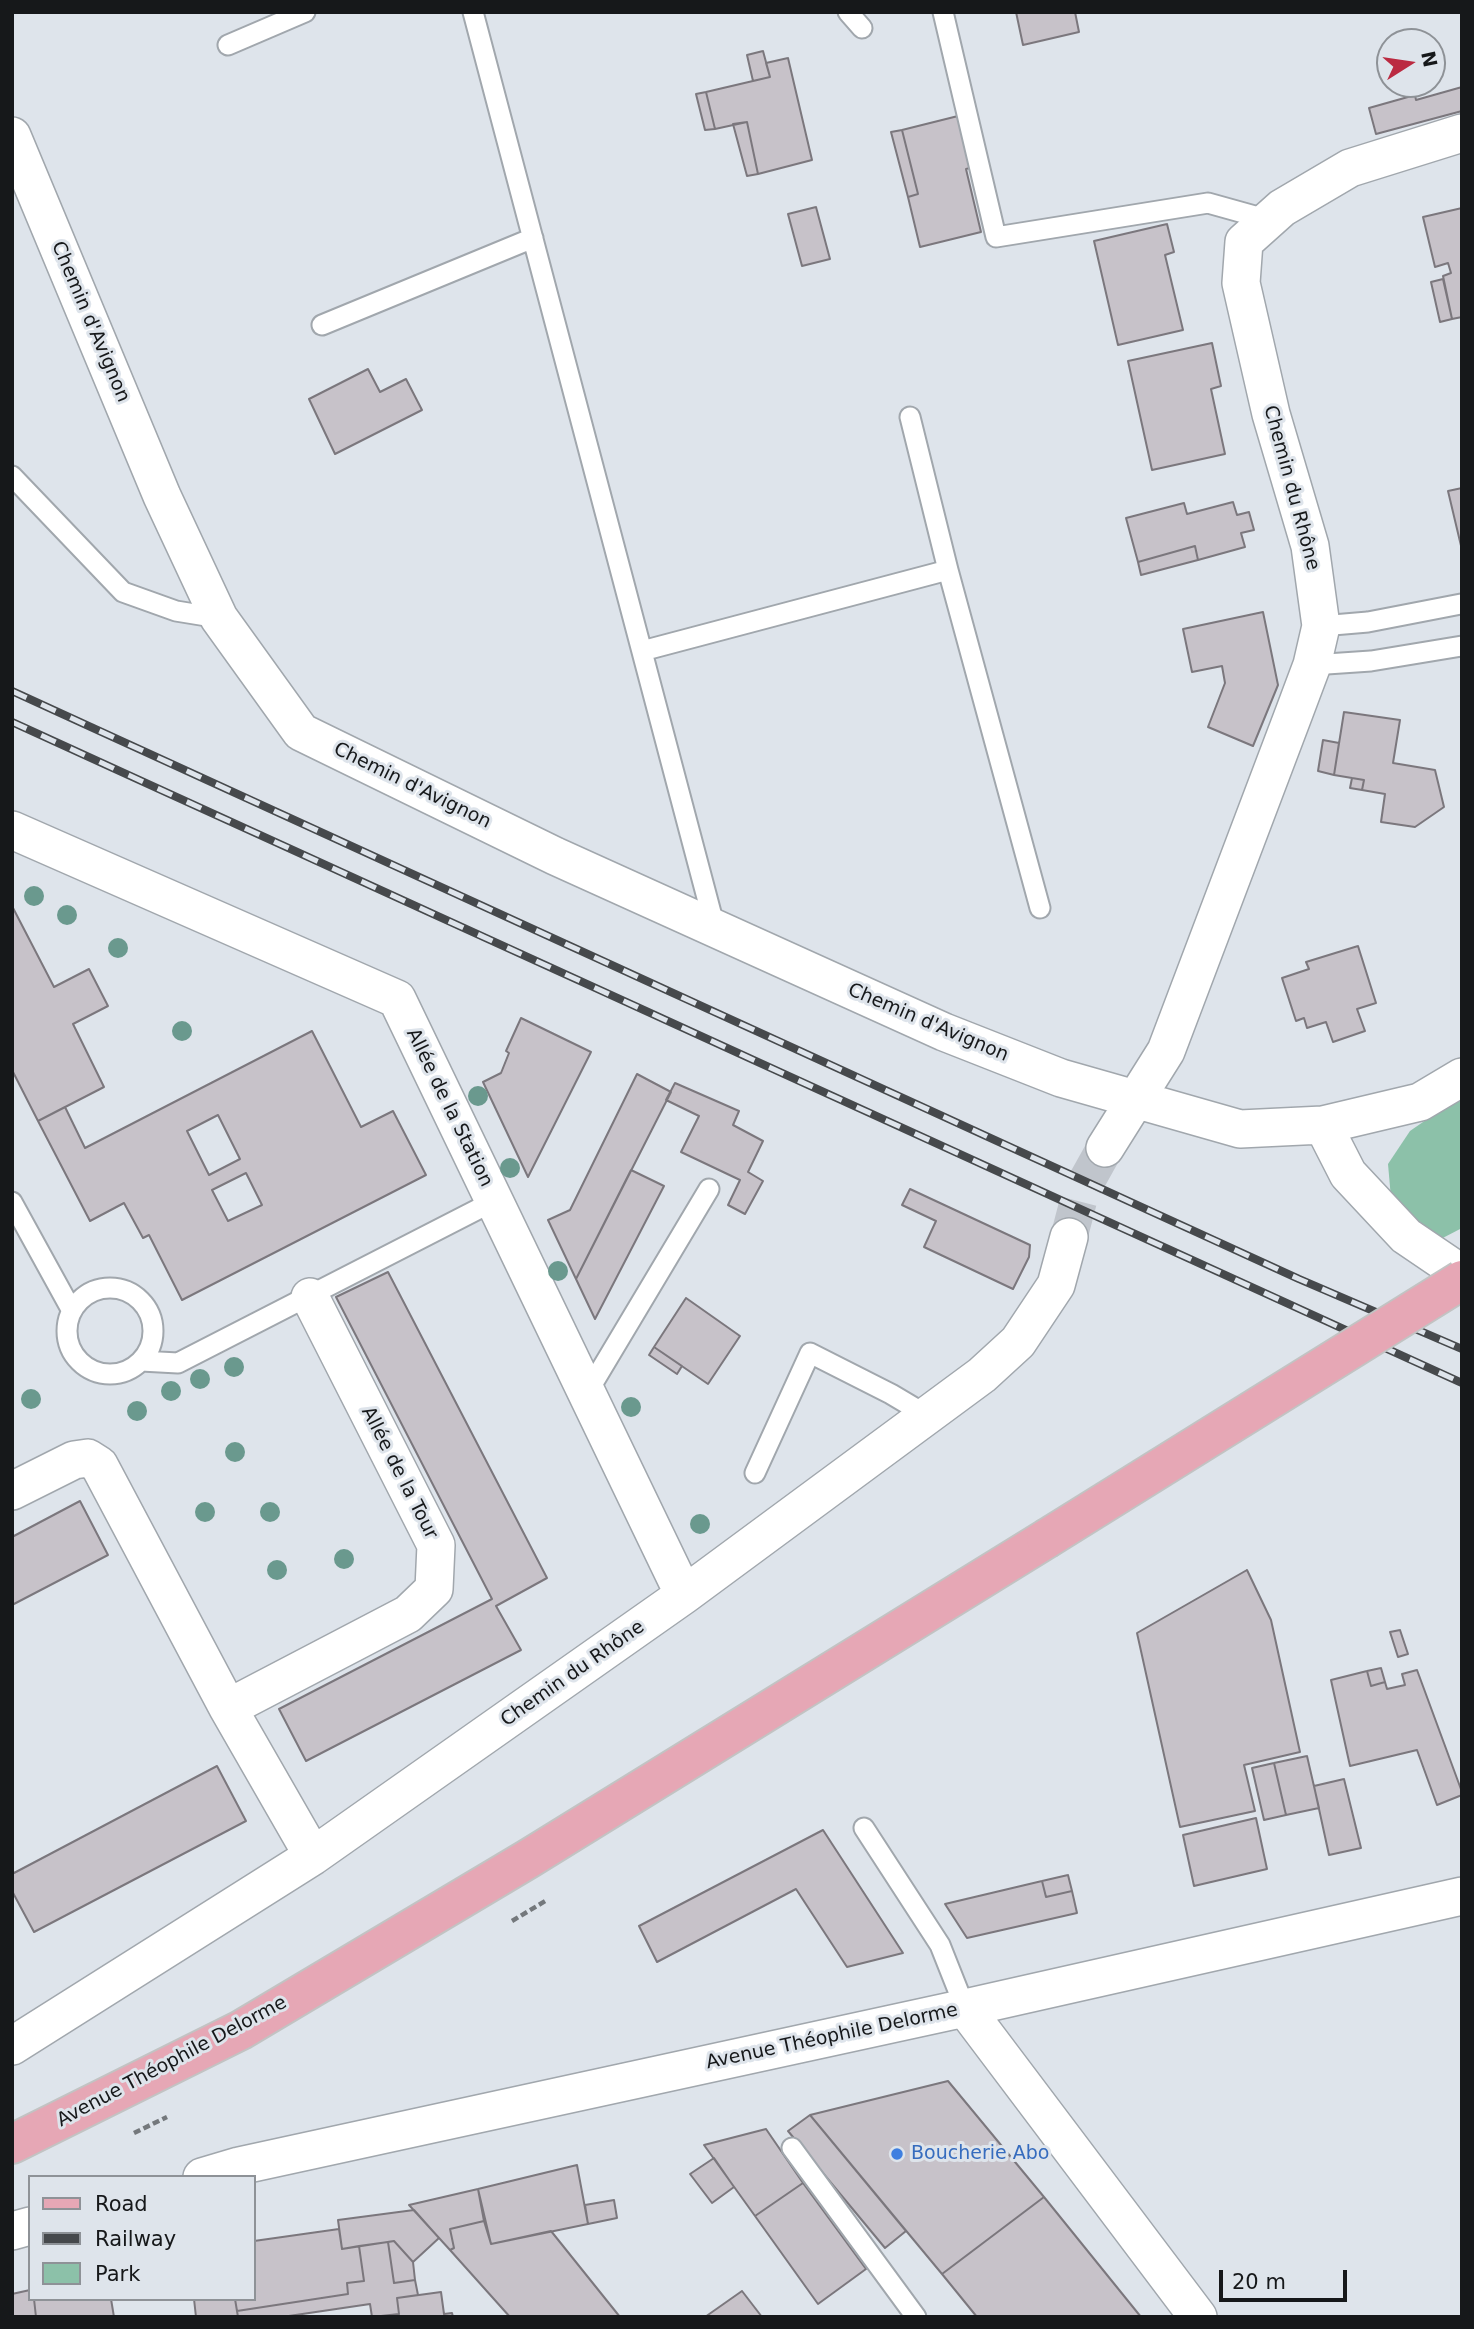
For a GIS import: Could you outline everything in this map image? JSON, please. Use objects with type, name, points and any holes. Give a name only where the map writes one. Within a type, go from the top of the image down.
[{"type":"main road","name":"Avenue Théophile Delorme","points":[[12,2144],[241,2030],[528,1859],[1462,1280]]},
{"type":"street","name":"Chemin du Rhône","points":[[1105,1148],[1166,1051],[1312,665],[1321,626],[1310,546],[1271,414],[1241,283],[1244,242],[1282,208],[1350,168],[1462,133]]},
{"type":"street","name":"Chemin d'Avignon","points":[[12,136],[162,496],[219,618],[301,732],[555,856],[944,1032],[1061,1078],[1135,1100],[1240,1129],[1323,1125],[1420,1102],[1462,1077]]},
{"type":"street","name":"Allée de la Station","points":[[12,830],[397,999],[684,1595]]},
{"type":"street","points":[[1323,1125],[1349,1174],[1406,1236],[1462,1274]]},
{"type":"street","name":"Chemin du Rhône","points":[[12,2046],[313,1856],[684,1595],[982,1375],[1018,1342],[1056,1284],[1069,1237]]},
{"type":"street","name":"Allée de la Tour","points":[[228,1709],[408,1614],[434,1589],[436,1545],[310,1297]]},
{"type":"street","points":[[12,1491],[74,1460],[88,1458],[99,1465],[228,1709],[313,1856]]},
{"type":"street","name":"Avenue Théophile Delorme","points":[[209,2175],[239,2166],[965,2008],[1462,1896]]},
{"type":"street","points":[[965,2008],[1198,2317]]},
{"type":"lane","points":[[228,46],[305,12]]},
{"type":"lane","points":[[473,12],[715,928]]},
{"type":"lane","points":[[848,12],[862,28]]},
{"type":"lane","points":[[943,12],[996,237],[1208,203],[1269,220]]},
{"type":"lane","points":[[322,325],[533,237]]},
{"type":"lane","points":[[910,417],[948,570],[1040,908]]},
{"type":"lane","points":[[12,476],[123,592],[176,611],[219,618]]},
{"type":"lane","points":[[642,651],[948,570]]},
{"type":"lane","points":[[1321,626],[1367,622],[1461,604]]},
{"type":"lane","points":[[1312,665],[1371,661],[1462,646]]},
{"type":"lane","points":[[587,1393],[709,1189]]},
{"type":"lane","points":[[141,1361],[178,1363],[494,1201]]},
{"type":"lane","points":[[12,1202],[72,1311]]},
{"type":"lane","points":[[108,1288],[136,1296],[146,1307],[152,1320],[151,1342],[141,1361],[116,1374],[90,1369],[79,1362],[71,1350],[68,1323],[72,1311],[81,1299],[94,1291],[108,1288]]},
{"type":"lane","points":[[755,1473],[810,1353],[928,1416]]},
{"type":"lane","points":[[864,1828],[940,1945],[965,2008]]},
{"type":"lane","points":[[792,2148],[916,2317]]},
{"type":"green space","points":[[1462,1095],[1462,1228],[1435,1242],[1391,1198],[1388,1164],[1410,1131]]},
{"type":"building","points":[[1016,12],[1075,12],[1079,32],[1023,45]]},
{"type":"building","points":[[763,51],[770,77],[753,81],[747,55]]},
{"type":"building","points":[[788,58],[812,160],[758,174],[747,122],[715,129],[706,92],[770,77],[766,63]]},
{"type":"building","points":[[1462,87],[1462,111],[1376,134],[1369,108],[1404,98],[1446,98],[1446,92]]},
{"type":"building","points":[[706,92],[715,129],[705,130],[696,94]]},
{"type":"building","points":[[962,115],[974,167],[966,169],[981,232],[920,247],[908,197],[918,194],[902,130]]},
{"type":"building","points":[[747,122],[758,174],[747,176],[733,124]]},
{"type":"building","points":[[902,130],[918,194],[908,197],[891,132]]},
{"type":"building","points":[[816,207],[830,259],[802,266],[788,214]]},
{"type":"building","points":[[1462,208],[1462,317],[1452,319],[1443,276],[1451,273],[1448,263],[1435,267],[1423,217]]},
{"type":"building","points":[[1167,224],[1174,252],[1165,255],[1183,330],[1118,345],[1094,241]]},
{"type":"building","points":[[1443,279],[1452,319],[1440,322],[1431,282]]},
{"type":"building","points":[[1212,343],[1221,386],[1211,389],[1225,454],[1152,470],[1128,361]]},
{"type":"building","points":[[368,369],[380,392],[406,379],[422,410],[335,454],[309,399]]},
{"type":"building","points":[[1462,488],[1462,550],[1448,491]]},
{"type":"building","points":[[1233,502],[1237,515],[1249,512],[1254,530],[1241,533],[1245,547],[1198,560],[1195,546],[1138,562],[1126,518],[1184,503],[1187,514]]},
{"type":"building","points":[[1195,546],[1198,560],[1141,575],[1138,562]]},
{"type":"building","points":[[1263,612],[1278,685],[1253,746],[1208,727],[1225,683],[1222,666],[1192,672],[1183,629]]},
{"type":"building","points":[[1344,712],[1400,720],[1393,763],[1435,770],[1444,807],[1415,827],[1381,822],[1385,794],[1362,790],[1364,780],[1334,775]]},
{"type":"building","points":[[1323,740],[1339,743],[1334,775],[1318,771]]},
{"type":"building","points":[[1352,778],[1364,780],[1362,790],[1350,788]]},
{"type":"building","points":[[12,906],[54,987],[89,969],[108,1006],[73,1024],[104,1087],[38,1121],[12,1070]]},
{"type":"building","points":[[1358,946],[1376,1003],[1357,1009],[1365,1031],[1333,1042],[1326,1022],[1307,1028],[1304,1018],[1296,1021],[1282,978],[1309,969],[1306,962]]},
{"type":"building","points":[[521,1018],[591,1052],[528,1177],[483,1082],[501,1073],[509,1053],[506,1051]]},
{"type":"building","points":[[312,1031],[361,1127],[393,1111],[426,1175],[182,1300],[149,1235],[143,1238],[124,1203],[90,1221],[38,1121],[65,1107],[85,1148]],"holes":[[[218,1115],[240,1159],[209,1175],[187,1131]],[[246,1173],[262,1205],[228,1221],[212,1190]]]},
{"type":"building","points":[[637,1074],[671,1092],[576,1279],[548,1220],[570,1210]]},
{"type":"building","points":[[675,1083],[739,1111],[733,1125],[763,1141],[748,1172],[763,1181],[745,1214],[728,1205],[740,1180],[681,1152],[699,1116],[666,1100]]},
{"type":"building","points":[[631,1170],[664,1186],[595,1319],[576,1279]]},
{"type":"building","points":[[910,1189],[1030,1245],[1029,1257],[1013,1289],[924,1247],[936,1221],[902,1205]]},
{"type":"building","points":[[388,1272],[547,1578],[496,1606],[521,1650],[306,1761],[279,1709],[492,1599],[336,1297]]},
{"type":"building","points":[[686,1298],[740,1336],[708,1384],[654,1347]]},
{"type":"building","points":[[654,1347],[682,1366],[677,1374],[649,1355]]},
{"type":"building","points":[[80,1501],[108,1555],[12,1605],[12,1537]]},
{"type":"building","points":[[1247,1570],[1271,1620],[1300,1752],[1244,1765],[1255,1811],[1180,1827],[1137,1633]]},
{"type":"building","points":[[1400,1630],[1408,1654],[1398,1657],[1390,1632]]},
{"type":"building","points":[[1381,1668],[1385,1682],[1371,1686],[1367,1671]]},
{"type":"building","points":[[1417,1670],[1462,1792],[1462,1795],[1437,1805],[1417,1750],[1350,1766],[1331,1680],[1367,1671],[1371,1686],[1385,1682],[1387,1689],[1405,1685],[1402,1674]]},
{"type":"building","points":[[1307,1756],[1319,1808],[1286,1815],[1274,1763]]},
{"type":"building","points":[[1274,1763],[1286,1815],[1264,1820],[1252,1768]]},
{"type":"building","points":[[217,1766],[246,1821],[34,1932],[12,1891],[12,1870],[14,1873]]},
{"type":"building","points":[[1344,1779],[1361,1848],[1329,1855],[1314,1786]]},
{"type":"building","points":[[1256,1818],[1267,1869],[1194,1886],[1183,1835]]},
{"type":"building","points":[[823,1830],[903,1953],[847,1967],[796,1889],[657,1962],[639,1926]]},
{"type":"building","points":[[1068,1875],[1072,1891],[1046,1897],[1042,1881]]},
{"type":"building","points":[[1042,1881],[1046,1897],[1072,1891],[1077,1913],[967,1938],[945,1904]]},
{"type":"building","points":[[948,2081],[1044,2197],[942,2274],[810,2115]]},
{"type":"building","points":[[810,2115],[906,2231],[885,2248],[788,2131]]},
{"type":"building","points":[[766,2129],[803,2183],[755,2216],[704,2145]]},
{"type":"building","points":[[714,2158],[734,2187],[712,2203],[690,2174]]},
{"type":"building","points":[[577,2165],[588,2224],[491,2244],[478,2189]]},
{"type":"building","points":[[803,2183],[866,2269],[818,2304],[755,2216]]},
{"type":"building","points":[[478,2189],[484,2221],[450,2229],[454,2248],[450,2250],[409,2205]]},
{"type":"building","points":[[1044,2197],[1141,2317],[977,2317],[942,2274]]},
{"type":"building","points":[[614,2200],[617,2218],[588,2224],[585,2205]]},
{"type":"building","points":[[414,2210],[439,2238],[413,2262],[394,2241],[342,2249],[338,2220]]},
{"type":"building","points":[[484,2221],[491,2244],[551,2231],[620,2317],[510,2317],[450,2250],[454,2248],[450,2229]]},
{"type":"building","points":[[339,2229],[342,2249],[359,2246],[364,2281],[347,2283],[348,2294],[237,2311],[235,2301],[256,2301],[256,2241]]},
{"type":"building","points":[[394,2241],[413,2262],[415,2280],[394,2283],[388,2242]]},
{"type":"building","points":[[388,2242],[394,2283],[415,2280],[418,2295],[397,2298],[399,2314],[372,2317],[370,2304],[282,2317],[238,2317],[237,2311],[348,2294],[347,2283],[364,2281],[359,2246]]},
{"type":"building","points":[[28,2290],[28,2301],[34,2301],[36,2317],[12,2317],[12,2294]]},
{"type":"building","points":[[742,2291],[762,2317],[705,2317]]},
{"type":"building","points":[[441,2292],[444,2314],[452,2313],[453,2317],[385,2317],[399,2314],[397,2298]]},
{"type":"building","points":[[34,2301],[111,2301],[114,2317],[36,2317]]},
{"type":"building","points":[[194,2301],[235,2301],[238,2317],[196,2317]]},
{"type":"tunnel","points":[[1069,1237],[1081,1191],[1105,1148]]},
{"type":"railway","points":[[12,691],[1299,1279],[1462,1349]]},
{"type":"railway","points":[[12,722],[1462,1383]]},
{"type":"place","name":"Boucherie Abo","points":[[897,2154]]}]
